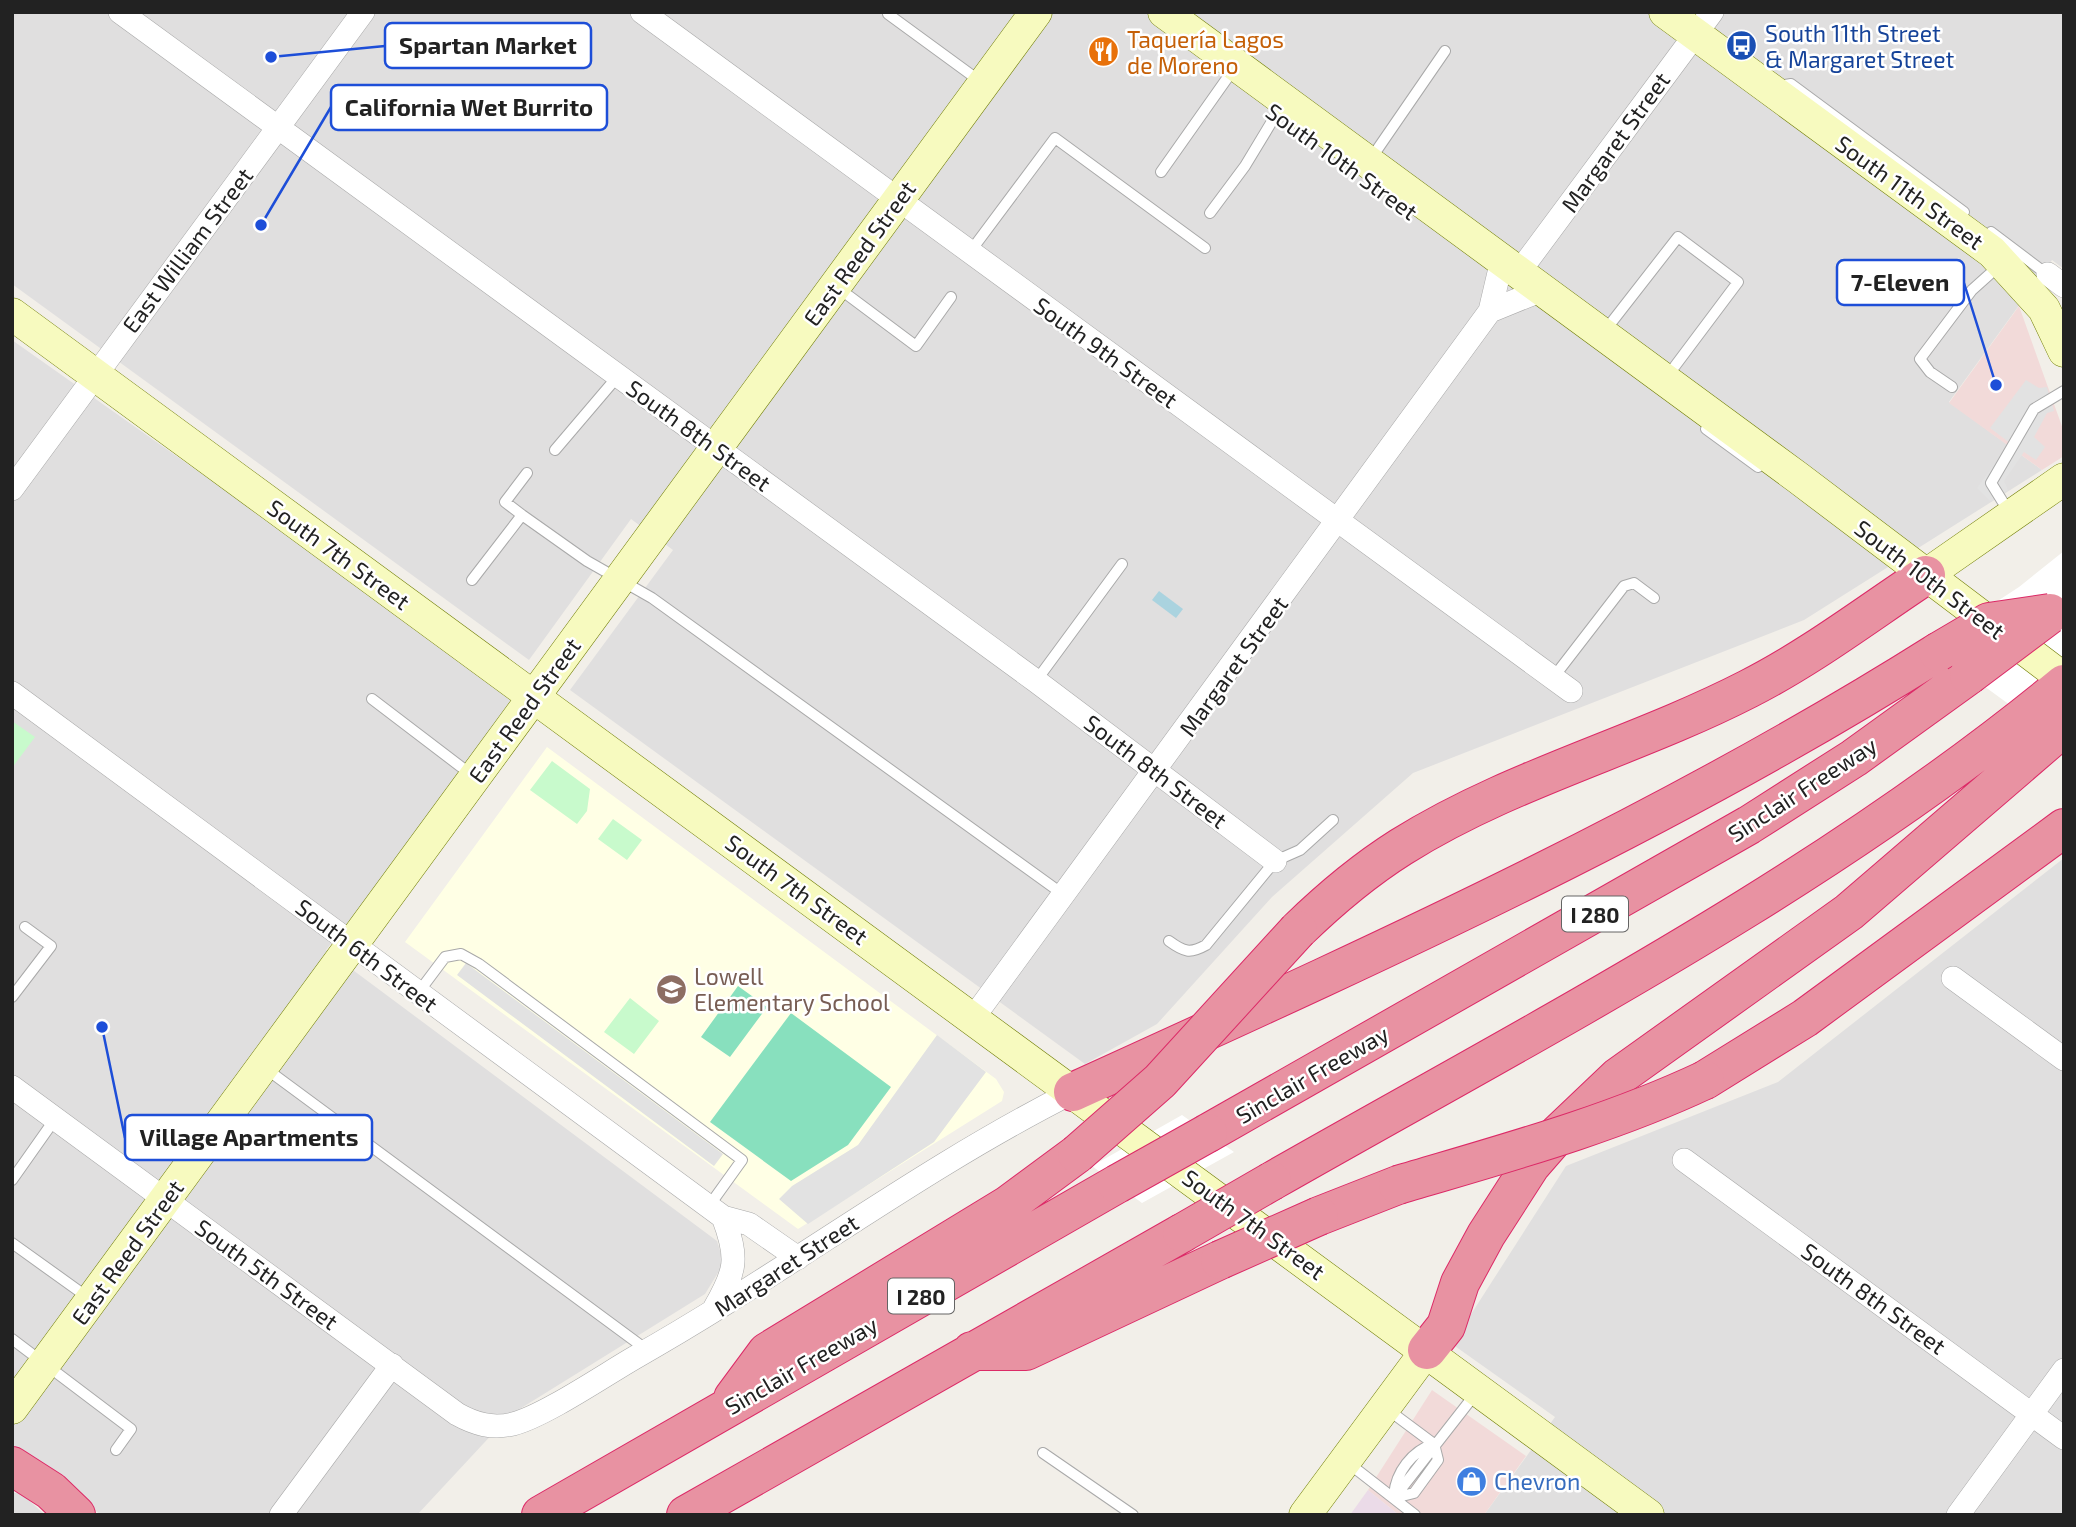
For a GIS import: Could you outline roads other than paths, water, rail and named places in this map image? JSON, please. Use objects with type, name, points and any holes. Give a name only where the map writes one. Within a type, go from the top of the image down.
[{"type":"highway","points":[[726,1408],[767,1352],[1008,1205],[1077,1154],[1160,1081],[1298,930],[1362,874],[1402,846],[1503,794],[1747,690],[1796,663],[1926,575]]},
{"type":"highway","points":[[1073,1092],[1479,904],[1687,798],[1852,707],[1989,622],[2057,608]]},
{"type":"highway","name":"Sinclair Freeway","points":[[541,1515],[1749,825],[1854,758],[2057,608]]},
{"type":"highway","points":[[1427,1350],[1446,1325],[1460,1283],[1508,1198],[1531,1165],[1587,1104],[1618,1077],[1849,912],[2047,726],[2064,684]]},
{"type":"highway","points":[[686,1515],[1682,947],[1776,890],[1895,812],[2047,726]]},
{"type":"highway","points":[[970,1352],[1026,1352],[1319,1216],[1398,1185],[1586,1128],[1665,1099],[1705,1080],[1815,1011],[2064,828]]},
{"type":"highway","points":[[12,1466],[51,1491],[76,1515]]},
{"type":"street","name":"South 8th Street","points":[[120,12],[142,22],[279,127],[1036,681],[1275,861]]},
{"type":"street","name":"East William Street","points":[[12,489],[363,12]]},
{"type":"street","name":"South 9th Street","points":[[642,12],[1562,685]]},
{"type":"street","name":"East Reed Street","points":[[12,1408],[1036,12]]},
{"type":"street","name":"South 11th Street","points":[[1665,12],[1703,23],[1766,87],[2003,262],[2049,290],[2064,351]]},
{"type":"street","name":"Margaret Street","points":[[973,1018],[1703,23]]},
{"type":"street","name":"South 10th Street","points":[[1174,26],[1368,162],[1449,228],[1521,274],[1592,332],[1664,380],[1789,479],[1926,575],[2064,679]]},
{"type":"street","points":[[1490,311],[1521,274]]},
{"type":"street","name":"South 7th Street","points":[[12,314],[1427,1350],[1648,1515]]},
{"type":"street","points":[[1926,575],[2064,479]]},
{"type":"street","name":"South 6th Street","points":[[12,693],[716,1212],[749,1224],[798,1258]]},
{"type":"street","points":[[1953,978],[2064,1059]]},
{"type":"street","name":"South 5th Street","points":[[12,1087],[457,1414],[474,1423],[493,1427]]},
{"type":"street","name":"Margaret Street","points":[[493,1427],[514,1424],[535,1414],[647,1350],[712,1312],[956,1156],[1073,1092]]},
{"type":"street","name":"South 8th Street","points":[[1684,1160],[2064,1438]]},
{"type":"street","points":[[712,1312],[731,1279],[734,1267],[732,1241],[716,1212]]},
{"type":"street","points":[[1305,1515],[1427,1350]]},
{"type":"street","points":[[281,1515],[392,1365]]},
{"type":"street","points":[[1958,1515],[2064,1370]]},
{"type":"lane","points":[[888,14],[983,84]]},
{"type":"lane","points":[[1368,162],[1445,51]]},
{"type":"lane","points":[[1161,172],[1223,74],[1238,84]]},
{"type":"lane","name":"South 11th Street","points":[[1766,87],[1791,84],[1970,216]]},
{"type":"lane","name":"South 10th Street","points":[[1267,106],[1288,121]]},
{"type":"lane","points":[[1210,213],[1245,166],[1277,113]]},
{"type":"lane","points":[[970,252],[1055,138],[1205,248]]},
{"type":"lane","name":"South 11th Street","points":[[1981,225],[2049,290]]},
{"type":"lane","points":[[1592,332],[1678,237],[1738,282],[1664,380]]},
{"type":"lane","points":[[1952,387],[1930,372],[1920,359],[1984,275],[2003,262]]},
{"type":"lane","points":[[835,286],[916,345],[951,297]]},
{"type":"lane","points":[[555,450],[618,376]]},
{"type":"lane","points":[[2011,515],[1991,483],[2034,409],[2064,391]]},
{"type":"lane","points":[[1700,425],[1765,473]]},
{"type":"lane","points":[[527,473],[505,502],[587,561],[652,598],[1064,895]]},
{"type":"lane","points":[[472,580],[522,515]]},
{"type":"lane","points":[[1036,681],[1122,564]]},
{"type":"lane","points":[[1562,685],[1624,586],[1634,583],[1654,598]]},
{"type":"lane","points":[[372,699],[475,777]]},
{"type":"lane","points":[[1170,941],[1184,952],[1191,953],[1206,945],[1275,861],[1300,850],[1333,820]]},
{"type":"lane","points":[[12,997],[51,946],[25,926]]},
{"type":"lane","points":[[418,993],[445,957],[461,954],[479,964],[742,1160],[716,1212]]},
{"type":"lane","points":[[263,1066],[647,1350]]},
{"type":"lane","points":[[12,1180],[55,1119]]},
{"type":"lane","points":[[12,1243],[92,1300]]},
{"type":"lane","points":[[12,1339],[131,1429],[116,1450]]},
{"type":"lane","points":[[1394,1498],[1395,1480],[1419,1449],[1434,1444],[1479,1390]]},
{"type":"lane","points":[[1385,1407],[1434,1444],[1438,1460],[1414,1493],[1394,1498]]},
{"type":"lane","points":[[1043,1453],[1133,1515]]},
{"type":"lane","points":[[1345,1461],[1416,1515]]},
{"type":"water","points":[[1159,591],[1183,609],[1176,618],[1152,600]]},
{"type":"place","name":"South 11th Street & Margaret Street","points":[[1742,46]]},
{"type":"place","name":"Taquería Lagos de Moreno","points":[[1104,52]]},
{"type":"place","name":"Spartan Market","points":[[271,57]]},
{"type":"place","name":"California Wet Burrito","points":[[261,225]]},
{"type":"place","name":"7-Eleven","points":[[1996,385]]},
{"type":"place","name":"Lowell Elementary School","points":[[671,989]]},
{"type":"place","name":"Village Apartments","points":[[102,1027]]},
{"type":"place","name":"Chevron","points":[[1471,1481]]}]
